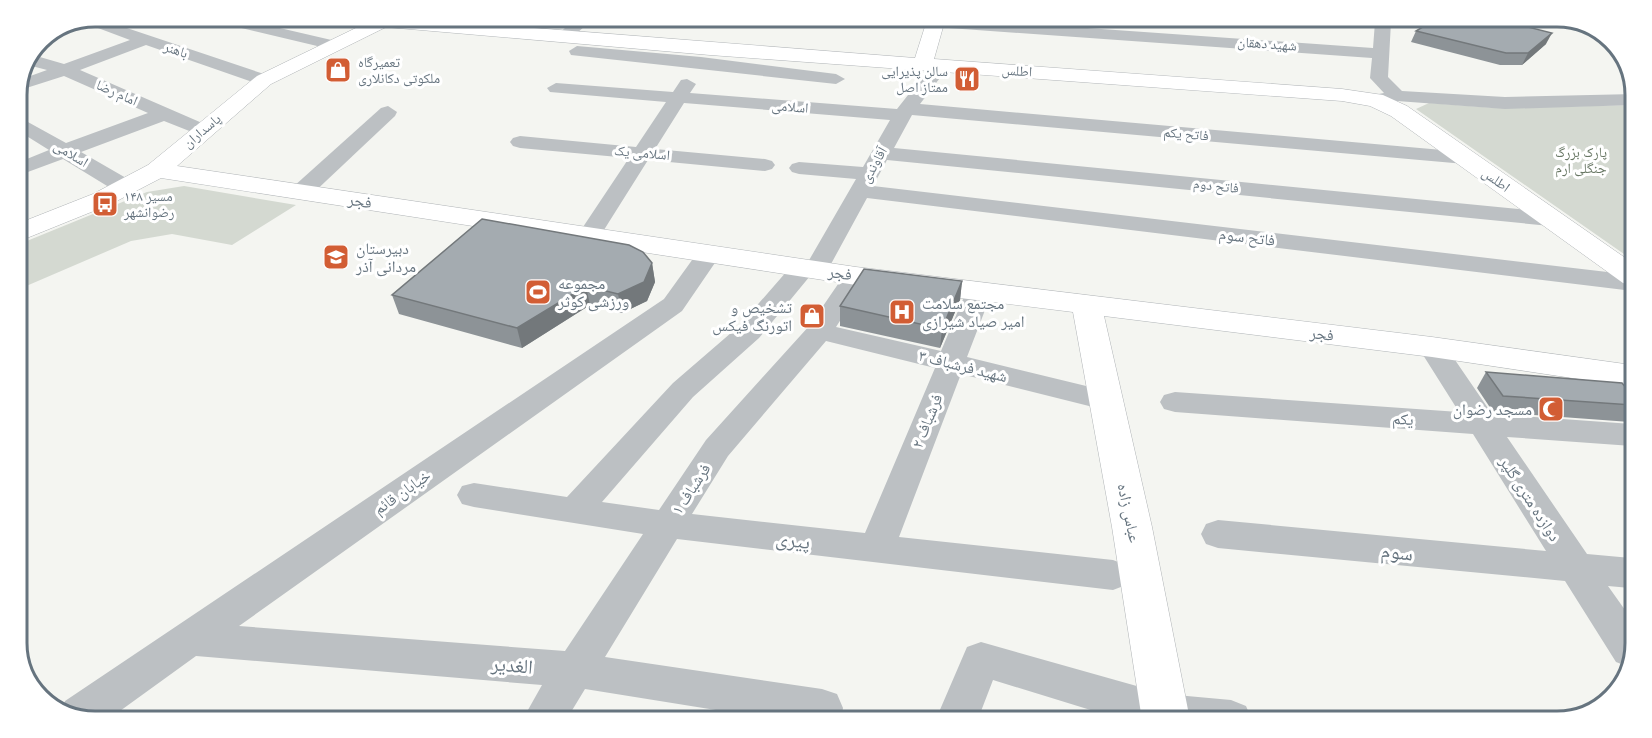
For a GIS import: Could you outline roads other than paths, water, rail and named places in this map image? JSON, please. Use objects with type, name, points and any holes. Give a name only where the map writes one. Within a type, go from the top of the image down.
[{"type":"main road","name":"پاسداران","points":[[27,226],[125,187],[157,170],[264,80],[334,45],[379,27]]},
{"type":"main road","name":"اطلس","points":[[483,27],[706,56],[932,65],[1386,98],[1399,111],[1625,271]]},
{"type":"main road","points":[[932,65],[935,27]]},
{"type":"main road","name":"فجر","points":[[157,170],[856,276],[1432,348],[1625,375]]},
{"type":"main road","name":"عباس زاده","points":[[1087,306],[1132,527],[1165,711]]},
{"type":"street","name":"باهنر","points":[[108,27],[264,80]]},
{"type":"street","points":[[256,27],[334,45]]},
{"type":"street","points":[[562,37],[574,27]]},
{"type":"street","name":"شهید دهقان","points":[[1016,27],[1382,54]]},
{"type":"street","points":[[1383,27],[1379,78],[1386,98],[1505,103],[1625,100]]},
{"type":"street","points":[[28,82],[62,68],[145,40]]},
{"type":"street","points":[[577,51],[706,56],[836,79]]},
{"type":"street","points":[[589,236],[706,56]]},
{"type":"street","name":"امام رضا","points":[[36,61],[62,68],[202,130]]},
{"type":"street","name":"آقاوندی","points":[[574,511],[682,390],[749,332],[809,269],[864,183],[932,65]]},
{"type":"street","name":"اسلامی","points":[[556,88],[904,112]]},
{"type":"street","points":[[301,192],[388,112]]},
{"type":"street","name":"فاتح یکم","points":[[904,112],[1465,158]]},
{"type":"street","points":[[27,166],[165,114]]},
{"type":"street","name":"اسلامی","points":[[27,128],[125,187]]},
{"type":"street","name":"اسلامی یک","points":[[520,142],[765,165]]},
{"type":"street","name":"فاتح دوم","points":[[881,153],[1550,219]]},
{"type":"street","points":[[799,168],[864,183]]},
{"type":"street","name":"فاتح سوم","points":[[864,183],[1625,282]]},
{"type":"street","name":"خیابان قائم","points":[[87,710],[673,305],[709,254]]},
{"type":"street","name":"فرشباف ۱","points":[[549,711],[717,448],[820,331],[856,276]]},
{"type":"street","name":"فرشباف ۲","points":[[876,550],[979,292]]},
{"type":"street","name":"شهید فرشباف ۳","points":[[820,331],[1105,400]]},
{"type":"street","name":"دوازده متری گلپر","points":[[1432,348],[1625,642]]},
{"type":"street","name":"یکم","points":[[1174,402],[1625,434]]},
{"type":"street","name":"پیری","points":[[474,495],[668,525],[1113,575]]},
{"type":"street","name":"سوم","points":[[1218,534],[1625,573]]},
{"type":"street","name":"الغدیر","points":[[189,639],[575,670],[822,708],[821,711]]},
{"type":"street","points":[[960,711],[981,659],[1150,711]]},
{"type":"place","name":"تعمیرگاه ملکوتی دکانلاری","points":[[338,70]]},
{"type":"place","name":"سالن پذیرایی ممتاز اصل","points":[[967,79]]},
{"type":"place","name":"مسیر ۱۴۸ رضوانشهر","points":[[105,204]]},
{"type":"place","name":"دبیرستان مردانی آذر","points":[[336,257]]},
{"type":"place","name":"مجموعه ورزشی کوثر","points":[[538,292]]},
{"type":"place","name":"مجتمع سلامت امیر صیاد شیرازی","points":[[902,312]]},
{"type":"place","name":"تشخیص و اتورنگ فیکس","points":[[812,316]]},
{"type":"place","name":"مسجد رضوان","points":[[1551,409]]},
{"type":"park label","name":"پارک بزرگ جنگلی ارم","points":[[1581,160]]}]
